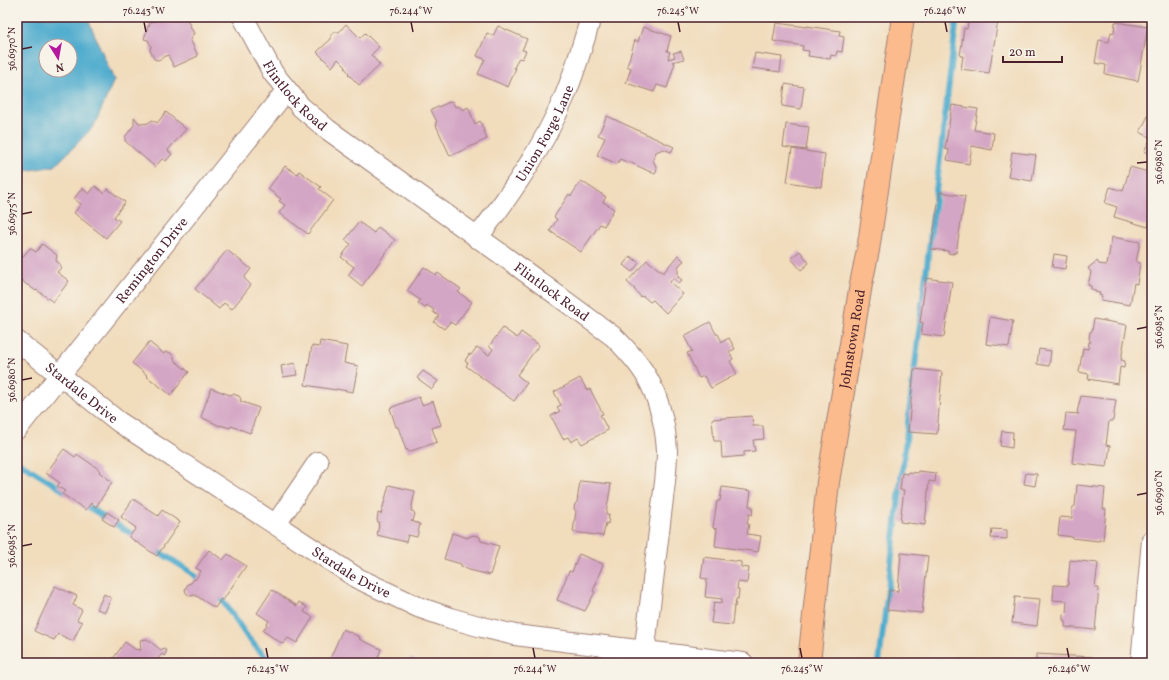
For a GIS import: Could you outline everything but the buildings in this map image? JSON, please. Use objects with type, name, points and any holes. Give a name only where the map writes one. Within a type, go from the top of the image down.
[{"type":"main road","name":"Johnstown Road","points":[[809,663],[828,482],[859,292],[868,250],[903,17]]},
{"type":"street","name":"Flintlock Road","points":[[243,17],[273,73],[286,91],[301,107],[328,129],[614,337],[624,347],[650,382],[660,410],[667,452],[665,482],[644,657]]},
{"type":"street","name":"Union Forge Lane","points":[[477,238],[509,197],[534,158],[550,128],[564,98],[582,51],[591,17]]},
{"type":"street","name":"Remington Drive","points":[[17,429],[286,91]]},
{"type":"street","name":"Stardale Drive","points":[[17,341],[120,422],[276,524],[325,558],[357,578],[418,607],[482,627],[644,657],[743,663]]},
{"type":"street","points":[[276,524],[318,462]]},
{"type":"street","points":[[1145,662],[1152,540]]},
{"type":"water","points":[[17,17],[87,17],[114,80],[94,126],[55,166],[25,171],[17,166]]},
{"type":"waterway","points":[[879,663],[957,17]]},
{"type":"waterway","points":[[17,461],[71,495]]},
{"type":"waterway","points":[[82,503],[137,537]]},
{"type":"waterway","points":[[153,548],[188,570],[203,583]]},
{"type":"waterway","points":[[216,594],[221,598],[248,638],[271,663]]}]
